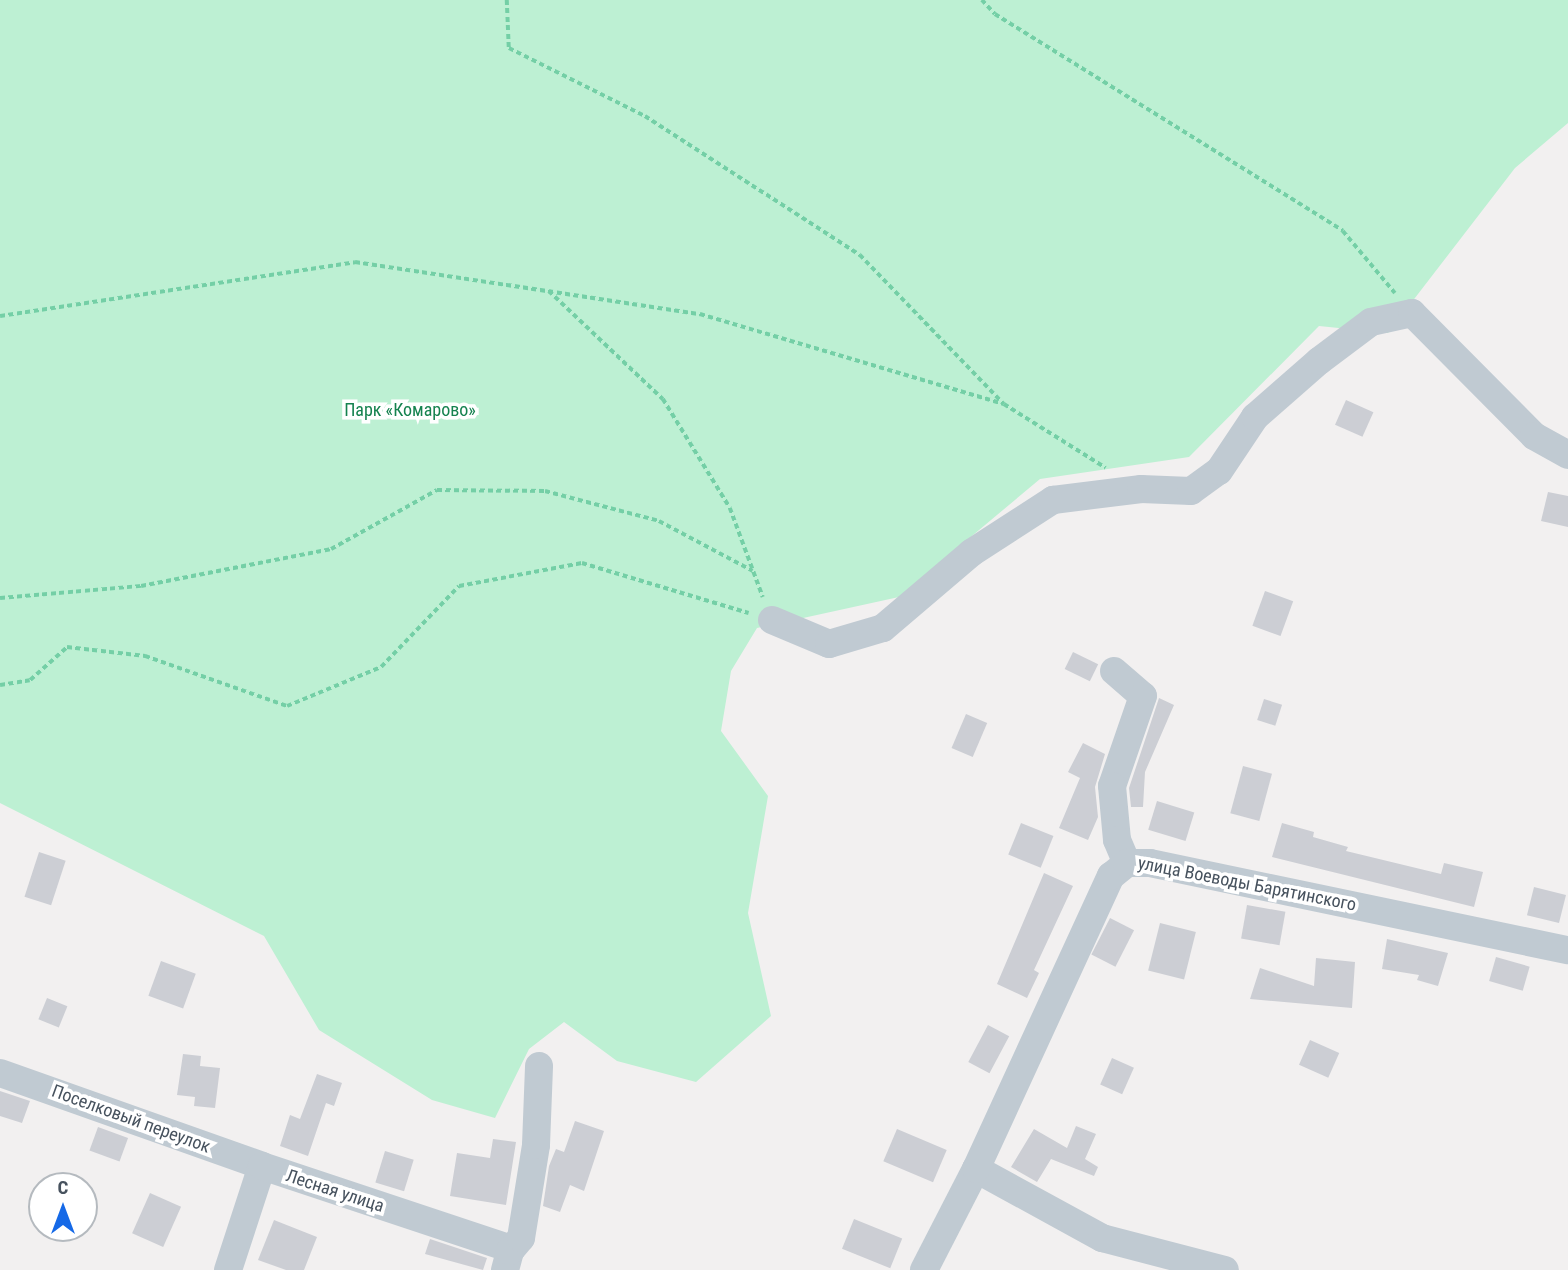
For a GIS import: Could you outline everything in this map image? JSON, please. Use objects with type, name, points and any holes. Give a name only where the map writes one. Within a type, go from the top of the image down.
[{"type":"street","points":[[772,620],[829,644],[883,628],[971,552],[1053,500],[1141,489],[1191,491],[1219,471],[1255,417],[1319,361],[1371,322],[1420,322],[1534,436],[1568,455]]},
{"type":"street","points":[[1114,671],[1143,696],[1111,786],[1116,840],[1127,863]]},
{"type":"street","name":"улица Воеводы Барятинского","points":[[924,1270],[976,1169],[1111,876],[1127,863],[1163,865],[1568,950]]},
{"type":"street","points":[[509,1260],[521,1238],[536,1145],[539,1066]]},
{"type":"street","name":"Поселковый переулок","points":[[0,1073],[262,1167]]},
{"type":"street","name":"Лесная улица","points":[[228,1270],[262,1167],[509,1260]]},
{"type":"street","points":[[976,1169],[1102,1238],[1225,1270]]},
{"type":"path","points":[[507,0],[509,48],[645,116],[860,255],[1004,404],[1141,489]]},
{"type":"path","points":[[982,0],[995,13],[1343,231],[1420,322]]},
{"type":"path","points":[[0,316],[355,262],[700,314],[1004,404]]},
{"type":"path","points":[[549,291],[663,399],[730,508],[772,620]]},
{"type":"path","points":[[0,598],[141,586],[331,549],[437,490],[545,491],[659,521],[754,572]]},
{"type":"path","points":[[0,685],[30,680],[68,647],[145,656],[287,706],[381,667],[459,586],[582,563],[772,620]]},
{"type":"green space","name":"Парк «Комарово»","points":[[0,0],[1568,0],[1568,123],[1515,168],[1388,333],[1319,326],[1189,457],[1040,479],[899,597],[757,628],[731,671],[721,731],[768,796],[748,913],[771,1016],[696,1082],[617,1061],[564,1022],[529,1049],[495,1118],[432,1100],[319,1030],[264,936],[0,803]]},
{"type":"building","points":[[1346,400],[1373,412],[1362,437],[1335,425]]},
{"type":"building","points":[[1548,492],[1568,496],[1568,527],[1541,521]]},
{"type":"building","points":[[1265,591],[1293,601],[1281,636],[1252,626]]},
{"type":"building","points":[[1073,652],[1098,664],[1090,681],[1065,669]]},
{"type":"building","points":[[1159,698],[1174,705],[1145,772],[1143,807],[1131,807],[1129,788]]},
{"type":"building","points":[[1264,699],[1282,705],[1275,726],[1257,720]]},
{"type":"building","points":[[966,714],[987,723],[973,757],[952,748]]},
{"type":"building","points":[[1083,743],[1105,754],[1095,787],[1098,817],[1088,840],[1059,828],[1080,778],[1068,772]]},
{"type":"building","points":[[1243,766],[1272,774],[1259,821],[1230,813]]},
{"type":"building","points":[[1157,801],[1194,812],[1186,841],[1148,830]]},
{"type":"building","points":[[1021,823],[1053,836],[1041,868],[1008,855]]},
{"type":"building","points":[[1282,823],[1314,832],[1313,837],[1348,847],[1346,851],[1441,874],[1444,863],[1483,872],[1474,907],[1272,857]]},
{"type":"building","points":[[39,852],[66,861],[51,905],[24,897]]},
{"type":"building","points":[[1044,873],[1073,886],[1034,970],[1039,973],[1027,998],[997,984]]},
{"type":"building","points":[[1534,887],[1566,895],[1559,923],[1527,915]]},
{"type":"building","points":[[1247,905],[1285,912],[1280,945],[1241,938]]},
{"type":"building","points":[[1110,918],[1134,930],[1115,967],[1091,955]]},
{"type":"building","points":[[1160,923],[1196,932],[1184,979],[1148,971]]},
{"type":"building","points":[[1387,939],[1448,953],[1438,986],[1417,980],[1419,975],[1382,969]]},
{"type":"building","points":[[1496,957],[1530,967],[1523,991],[1489,981]]},
{"type":"building","points":[[1316,958],[1355,962],[1352,1008],[1250,999],[1260,968],[1314,986]]},
{"type":"building","points":[[161,961],[196,974],[183,1008],[148,996]]},
{"type":"building","points":[[47,998],[67,1006],[59,1028],[38,1019]]},
{"type":"building","points":[[988,1025],[1009,1036],[989,1073],[968,1062]]},
{"type":"building","points":[[1310,1040],[1339,1053],[1328,1078],[1299,1065]]},
{"type":"building","points":[[183,1054],[201,1056],[200,1066],[220,1068],[215,1108],[194,1106],[195,1097],[177,1095]]},
{"type":"building","points":[[1112,1058],[1134,1068],[1122,1094],[1100,1084]]},
{"type":"building","points":[[317,1074],[342,1083],[334,1106],[326,1103],[308,1156],[280,1146],[290,1115],[300,1119]]},
{"type":"building","points":[[0,1091],[30,1101],[22,1123],[0,1116]]},
{"type":"building","points":[[575,1121],[604,1131],[584,1191],[570,1185],[560,1212],[543,1206],[549,1166],[556,1149],[564,1152]]},
{"type":"building","points":[[1076,1126],[1096,1134],[1085,1159],[1098,1167],[1094,1176],[1051,1159],[1037,1182],[1011,1167],[1034,1129],[1067,1148]]},
{"type":"building","points":[[98,1127],[128,1138],[120,1161],[89,1150]]},
{"type":"building","points":[[897,1129],[947,1150],[933,1182],[883,1161]]},
{"type":"building","points":[[493,1139],[516,1142],[506,1205],[450,1196],[457,1153],[490,1158]]},
{"type":"building","points":[[385,1151],[414,1160],[404,1191],[375,1183]]},
{"type":"building","points":[[150,1193],[181,1207],[163,1247],[132,1233]]},
{"type":"building","points":[[854,1219],[902,1238],[890,1268],[842,1249]]},
{"type":"building","points":[[274,1220],[317,1237],[304,1270],[286,1270],[258,1260]]},
{"type":"building","points":[[430,1239],[487,1258],[483,1270],[425,1254]]}]
